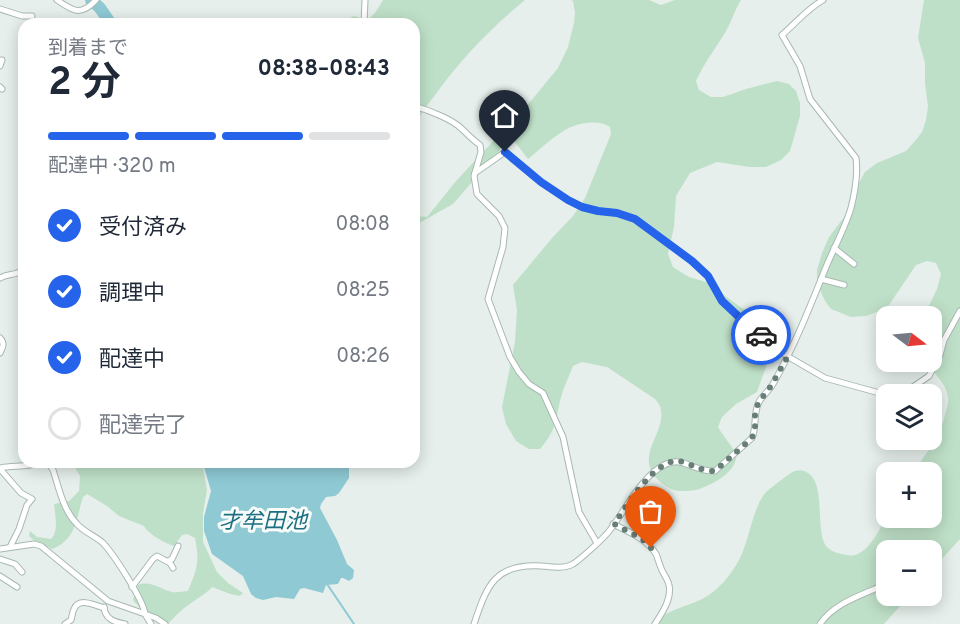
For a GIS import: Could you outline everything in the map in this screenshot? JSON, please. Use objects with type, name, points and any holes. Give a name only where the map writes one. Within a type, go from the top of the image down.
[{"type":"street","points":[[57,0],[75,11],[82,11],[96,0]]},
{"type":"street","points":[[364,18],[365,0]]},
{"type":"street","points":[[474,624],[484,596],[495,577],[506,571],[529,565],[563,567],[572,564],[609,531],[637,491],[649,477],[665,465],[679,461],[702,470],[715,471],[752,438],[758,403],[771,386],[788,356],[851,208],[855,189],[856,158],[810,99],[800,66],[782,35],[811,7],[823,0]]},
{"type":"street","points":[[0,9],[22,16],[30,16],[28,8]]},
{"type":"street","points":[[0,60],[2,60],[0,66]]},
{"type":"street","points":[[420,108],[461,127],[480,145],[481,152],[474,176],[477,194],[499,216],[505,228],[503,247],[488,299],[510,357],[529,384],[543,393],[564,437],[579,512],[597,543]]},
{"type":"street","points":[[475,173],[505,152],[541,182],[568,200],[582,207],[617,213],[635,219],[692,261],[708,276],[722,301],[739,317],[788,356],[825,378],[883,394],[904,393],[928,376],[960,311]]},
{"type":"street","points":[[834,248],[854,264]]},
{"type":"street","points":[[1,277],[18,273]]},
{"type":"street","points":[[821,279],[844,285]]},
{"type":"street","points":[[0,338],[3,344],[0,353]]},
{"type":"street","points":[[10,547],[19,530],[27,505],[32,499],[21,493],[0,468],[18,465]]},
{"type":"street","points":[[49,468],[66,510],[77,525],[102,542],[132,587],[151,624]]},
{"type":"street","points":[[614,524],[642,539],[651,548],[669,583],[670,595],[655,624]]},
{"type":"street","points":[[0,549],[34,544],[40,546],[107,600],[156,618],[165,624]]},
{"type":"street","points":[[168,561],[172,560],[178,546]]},
{"type":"street","points":[[132,587],[157,556],[168,561],[173,568]]},
{"type":"street","points":[[0,559],[15,564],[22,572]]},
{"type":"street","points":[[59,571],[62,564]]},
{"type":"street","points":[[0,576],[17,587]]},
{"type":"street","points":[[820,624],[826,615],[841,604],[876,588]]},
{"type":"street","points":[[107,600],[104,608],[105,615],[116,623],[125,624]]},
{"type":"street","points":[[65,624],[71,620],[77,605],[87,602],[104,608]]},
{"type":"green space","points":[[383,0],[525,0],[488,33],[466,57],[420,116],[420,18],[370,18]]},
{"type":"green space","points":[[571,0],[649,0],[661,5],[675,0],[741,0],[726,31],[696,81],[699,90],[711,97],[723,97],[777,81],[789,84],[796,91],[800,103],[800,116],[790,151],[781,160],[766,167],[717,162],[690,173],[676,196],[674,227],[668,254],[673,267],[689,277],[706,282],[743,309],[763,340],[767,353],[766,367],[757,392],[736,404],[722,417],[718,427],[736,454],[733,466],[719,480],[697,490],[671,489],[661,483],[652,472],[649,454],[661,420],[660,406],[655,399],[607,367],[582,362],[573,366],[561,397],[553,430],[540,449],[529,449],[516,441],[506,424],[502,407],[515,342],[517,310],[513,285],[573,216],[585,198],[611,134],[610,127],[594,123],[570,128],[555,136],[528,159],[511,137],[453,204],[420,223],[420,216],[427,217],[456,181],[530,102],[558,68],[568,47],[574,23],[573,1]]},
{"type":"green space","points":[[924,0],[960,0],[960,539],[942,559],[942,540],[876,540],[876,606],[900,606],[884,624],[655,624],[658,619],[670,612],[708,596],[724,582],[736,566],[762,498],[770,488],[795,471],[804,471],[816,484],[823,538],[830,550],[844,555],[860,553],[871,543],[880,528],[942,528],[942,462],[920,462],[929,450],[942,450],[942,425],[948,402],[945,387],[934,372],[942,372],[942,306],[929,306],[941,274],[936,263],[927,261],[916,265],[888,306],[876,306],[876,312],[866,316],[851,317],[831,309],[817,283],[817,270],[822,253],[829,237],[848,212],[865,172],[877,163],[906,151],[922,132],[928,106],[925,63],[918,38]]},
{"type":"green space","points":[[75,468],[203,468],[207,490],[203,513],[203,542],[217,572],[243,593],[240,596],[212,587],[168,624],[153,619],[133,600],[138,585],[151,584],[174,592],[188,591],[197,565],[195,538],[187,534],[182,535],[174,546],[171,545],[153,535],[144,526],[119,516],[87,494],[83,497],[71,534],[60,545],[52,549],[31,538],[30,531],[37,537],[51,539],[56,527],[54,504],[69,501],[79,491],[80,476]]},
{"type":"water","name":"才牟田池","points":[[204,468],[349,468],[349,478],[339,493],[326,497],[320,508],[347,564],[354,570],[353,578],[349,581],[341,578],[338,584],[326,585],[323,593],[300,589],[294,599],[276,597],[263,600],[256,598],[251,594],[243,576],[212,554],[204,531],[204,517],[211,491]]},
{"type":"waterway","points":[[91,0],[107,18]]},
{"type":"waterway","points":[[327,584],[354,624]]},
{"type":"way so far","points":[[651,548],[642,539],[614,524],[637,491],[658,469],[679,461],[702,470],[715,471],[752,438],[758,403],[771,386],[788,356],[761,335]]},
{"type":"route","points":[[505,152],[541,182],[568,200],[582,207],[617,213],[635,219],[692,261],[708,276],[722,301],[761,335]]}]
